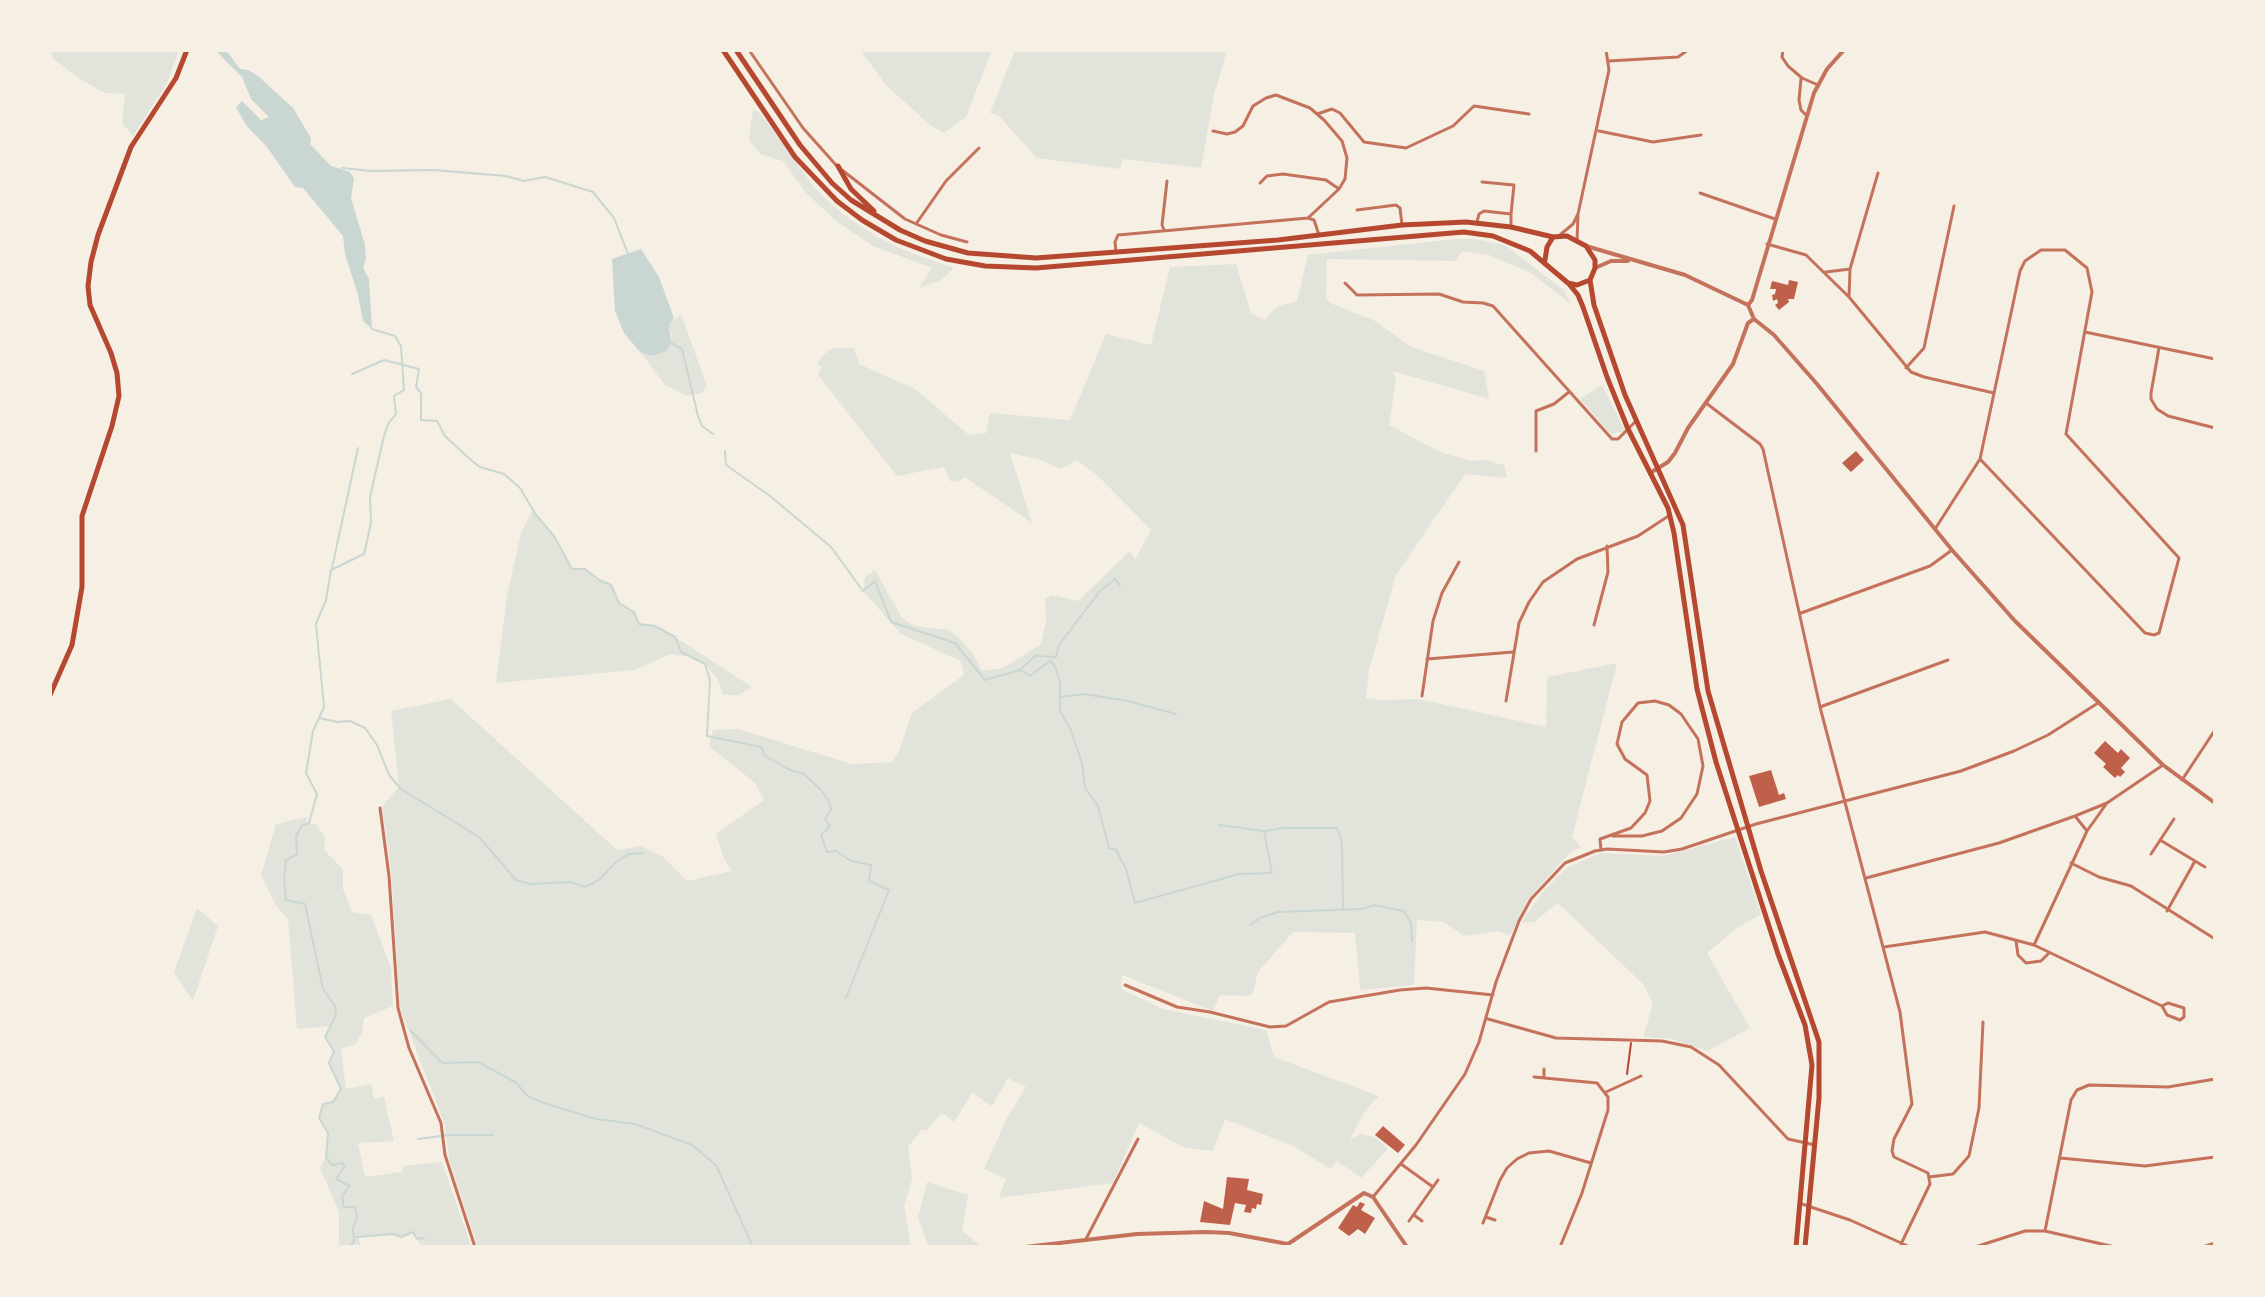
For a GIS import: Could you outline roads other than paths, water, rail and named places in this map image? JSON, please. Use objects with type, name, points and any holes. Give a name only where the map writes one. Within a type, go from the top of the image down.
[{"type":"main road","points":[[50,695],[72,645],[82,587],[82,516],[119,396],[111,353],[90,305],[88,286],[91,262],[131,147],[173,83],[187,50]]},
{"type":"main road","points":[[723,50],[795,157],[837,201],[896,240],[946,259],[985,266],[1036,268],[1464,232],[1493,236],[1530,251],[1568,283],[1578,295],[1628,429],[1670,515],[1697,689],[1716,762],[1810,1045],[1811,1087],[1796,1247]]},
{"type":"main road","points":[[736,50],[815,164],[851,200],[888,224],[925,241],[986,256],[1036,258],[1319,235],[1402,225],[1477,222],[1556,236],[1586,246],[1593,255],[1595,268],[1590,280],[1591,294],[1598,318],[1635,422],[1683,525],[1708,691],[1747,827],[1819,1042],[1821,1068],[1805,1247]]},
{"type":"main road","points":[[838,166],[857,197],[888,224]]},
{"type":"main road","points":[[1545,261],[1547,247],[1556,236]]},
{"type":"main road","points":[[1568,283],[1577,285],[1590,280]]},
{"type":"street","points":[[749,50],[803,128],[838,166],[878,200],[916,224],[967,242]]},
{"type":"street","points":[[1577,241],[1578,214],[1598,131],[1609,61],[1606,50]]},
{"type":"street","points":[[1609,61],[1678,57],[1688,50]]},
{"type":"street","points":[[1783,50],[1784,61],[1802,78],[1818,85]]},
{"type":"street","points":[[1748,305],[1818,85],[1844,50]]},
{"type":"street","points":[[1802,78],[1799,100],[1801,110],[1807,116]]},
{"type":"street","points":[[1213,131],[1235,132],[1243,126],[1253,106],[1276,95],[1310,108],[1317,114],[1342,141],[1347,158],[1345,179],[1339,189],[1308,218]]},
{"type":"street","points":[[1317,114],[1332,109],[1340,113],[1364,142],[1406,148],[1453,126],[1474,106],[1529,114]]},
{"type":"street","points":[[1598,131],[1653,142],[1699,136],[1698,144]]},
{"type":"street","points":[[916,224],[946,181],[979,148]]},
{"type":"street","points":[[1849,297],[1850,269],[1878,173]]},
{"type":"street","points":[[1260,183],[1267,176],[1283,174],[1326,180],[1339,189]]},
{"type":"street","points":[[1164,230],[1167,181]]},
{"type":"street","points":[[1482,182],[1514,185],[1511,227]]},
{"type":"street","points":[[1700,193],[1775,219]]},
{"type":"street","points":[[1357,210],[1396,205],[1400,208],[1402,225]]},
{"type":"street","points":[[1906,368],[1924,348],[1954,206]]},
{"type":"street","points":[[1477,222],[1479,214],[1484,211],[1511,214]]},
{"type":"street","points":[[1556,236],[1573,224],[1578,214]]},
{"type":"street","points":[[1116,252],[1118,235],[1164,230],[1308,218],[1314,220],[1319,235]]},
{"type":"street","points":[[1767,244],[1806,255],[1826,272],[1906,368],[1924,377],[1995,393]]},
{"type":"street","points":[[1586,246],[1696,279],[1748,305],[1754,319],[1774,335],[1817,384],[1952,550],[2015,621],[2163,765],[2215,803]]},
{"type":"street","points":[[1935,529],[1980,459],[2016,281],[2025,261],[2041,250],[2065,250],[2087,268],[2092,292],[2066,430],[2068,437],[2179,558],[2159,633],[2145,633],[1980,459]]},
{"type":"street","points":[[1595,268],[1611,261],[1634,262]]},
{"type":"street","points":[[1826,272],[1850,269]]},
{"type":"street","points":[[1345,283],[1357,295],[1439,294],[1463,302],[1493,306],[1612,439],[1618,439],[1635,422]]},
{"type":"street","points":[[1650,473],[1675,453],[1688,428],[1733,364],[1748,323],[1754,319]]},
{"type":"street","points":[[2085,332],[2215,359]]},
{"type":"street","points":[[2159,348],[2151,393],[2157,409],[2168,416],[2215,428]]},
{"type":"street","points":[[1536,451],[1536,411],[1554,404],[1569,392]]},
{"type":"street","points":[[1706,403],[1763,449],[1820,707],[1900,1012],[1912,1104],[1894,1139],[1892,1154],[1929,1177],[1953,1174],[1969,1156],[1979,1108],[1983,1022]]},
{"type":"street","points":[[1506,701],[1523,612],[1543,582],[1560,568],[1607,546],[1638,536],[1670,515]]},
{"type":"street","points":[[1594,625],[1608,572],[1607,546]]},
{"type":"street","points":[[1800,614],[1930,566],[1952,550]]},
{"type":"street","points":[[1422,696],[1437,608],[1459,562]]},
{"type":"street","points":[[1427,659],[1513,652]]},
{"type":"street","points":[[1820,707],[1948,660]]},
{"type":"street","points":[[1601,850],[1600,839],[1662,831],[1681,818],[1697,794],[1703,766],[1698,739],[1681,714],[1669,705],[1655,701],[1638,703],[1619,729],[1617,744],[1620,751],[1625,759],[1647,775],[1650,801],[1637,824],[1613,836]]},
{"type":"street","points":[[1373,1197],[1401,1164],[1465,1074],[1487,1018],[1512,937],[1531,899],[1565,863],[1601,850],[1664,852],[1682,849],[1738,829],[1979,765],[2048,735],[2098,703]]},
{"type":"street","points":[[2182,780],[2215,730]]},
{"type":"street","points":[[1866,878],[1999,843],[2075,816],[2107,803],[2163,765]]},
{"type":"street","points":[[2034,945],[2087,831],[2107,803]]},
{"type":"street","points":[[380,808],[389,876],[398,1008],[409,1048],[441,1123],[445,1155],[475,1247]]},
{"type":"street","points":[[2075,816],[2087,831]]},
{"type":"street","points":[[2151,854],[2174,819]]},
{"type":"street","points":[[2160,840],[2205,867]]},
{"type":"street","points":[[2167,911],[2195,861]]},
{"type":"street","points":[[2071,863],[2099,877],[2131,886],[2213,938],[2215,930]]},
{"type":"street","points":[[1884,947],[1985,932],[2034,945],[2162,1006],[2167,1015],[2180,1020],[2184,1017],[2184,1008],[2168,1003],[2162,1006]]},
{"type":"street","points":[[2016,940],[2018,955],[2026,963],[2041,961],[2049,953]]},
{"type":"street","points":[[1125,985],[1177,1007],[1270,1027],[1286,1026],[1329,1002],[1400,990],[1426,988],[1493,995]]},
{"type":"street","points":[[1487,1018],[1556,1038],[1679,1043],[1701,1052],[1719,1065],[1786,1137],[1815,1145]]},
{"type":"street","points":[[1544,1069],[1544,1078]]},
{"type":"street","points":[[1627,1074],[1632,1080]]},
{"type":"street","points":[[1606,1092],[1641,1076]]},
{"type":"street","points":[[1534,1077],[1597,1083],[1606,1092],[1608,1110],[1560,1247]]},
{"type":"street","points":[[2045,1231],[2071,1100],[2080,1088],[2089,1085],[2168,1087],[2215,1079]]},
{"type":"street","points":[[1086,1239],[1138,1139]]},
{"type":"street","points":[[1483,1223],[1507,1168],[1529,1153],[1549,1151],[1591,1163]]},
{"type":"street","points":[[2060,1158],[2145,1166],[2215,1157]]},
{"type":"street","points":[[1401,1164],[1433,1187]]},
{"type":"street","points":[[1901,1244],[1930,1184],[1929,1177]]},
{"type":"street","points":[[1409,1221],[1438,1180]]},
{"type":"street","points":[[1025,1247],[1137,1234],[1218,1232],[1287,1246],[1354,1198],[1367,1193],[1373,1197],[1407,1247]]},
{"type":"street","points":[[1800,1204],[1850,1220],[1910,1247]]},
{"type":"street","points":[[1414,1215],[1422,1221]]},
{"type":"street","points":[[1486,1217],[1495,1220]]},
{"type":"street","points":[[1975,1247],[2025,1231],[2045,1231],[2115,1247]]},
{"type":"street","points":[[2203,1247],[2215,1243]]},
{"type":"waterway","points":[[342,168],[434,170],[506,176],[524,181],[545,177],[593,192],[614,218],[628,254]]},
{"type":"waterway","points":[[349,1247],[354,1242],[355,1207],[344,1207],[342,1196],[350,1186],[336,1179],[345,1166],[342,1163],[332,1165],[326,1157],[328,1133],[319,1118],[323,1104],[333,1102],[341,1089],[329,1063],[334,1051],[325,1037],[336,1015],[335,1006],[323,989],[305,904],[286,900],[284,879],[286,860],[297,854],[296,836],[302,826],[309,823],[317,794],[306,773],[313,731],[324,707],[316,624],[326,600],[331,570],[364,554],[371,523],[370,497],[384,436],[396,414],[394,396],[404,390],[401,346],[395,336],[372,329]]},
{"type":"waterway","points":[[671,343],[682,349],[698,416],[702,426],[713,434]]},
{"type":"waterway","points":[[352,374],[384,360],[419,369],[416,387],[421,393],[421,420],[437,421],[445,436],[472,461],[480,467],[504,474],[520,488],[536,515],[554,536],[572,569],[585,569],[611,585],[619,603],[634,612],[639,624],[655,626],[675,637],[681,652],[705,664],[710,680],[707,736],[761,747],[765,756],[804,774],[821,790],[831,809],[825,819],[830,826],[821,835],[827,852],[836,851],[851,861],[871,865],[869,881],[889,890],[846,998]]},
{"type":"waterway","points":[[332,568],[358,448]]},
{"type":"waterway","points":[[725,451],[726,465],[770,496],[831,547],[863,591],[875,581],[891,622],[955,643],[985,680],[1020,670],[1035,656],[1056,657],[1059,645],[1100,591],[1115,579],[1120,585]]},
{"type":"waterway","points":[[1020,670],[1030,676],[1050,661],[1055,666],[1060,682],[1060,711],[1070,728],[1082,763],[1085,788],[1098,806],[1109,848],[1116,850],[1126,869],[1135,903],[1239,874],[1272,873],[1264,831],[1219,825]]},
{"type":"waterway","points":[[1060,697],[1084,694],[1128,701],[1176,714]]},
{"type":"waterway","points":[[320,718],[350,721],[365,728],[377,745],[389,775],[401,789],[479,837],[516,880],[530,884],[570,882],[585,887],[599,880],[616,862],[629,854],[643,853]]},
{"type":"waterway","points":[[1265,831],[1337,828],[1342,843],[1343,908]]},
{"type":"waterway","points":[[1250,925],[1278,912],[1362,909],[1374,905],[1404,911],[1411,923],[1412,941]]},
{"type":"waterway","points":[[410,1030],[442,1063],[478,1062],[515,1082],[529,1097],[596,1119],[635,1124],[692,1145],[716,1165],[753,1247]]},
{"type":"waterway","points":[[418,1139],[493,1135]]},
{"type":"waterway","points":[[356,1237],[392,1234],[401,1237],[413,1232],[417,1239],[424,1238]]}]
